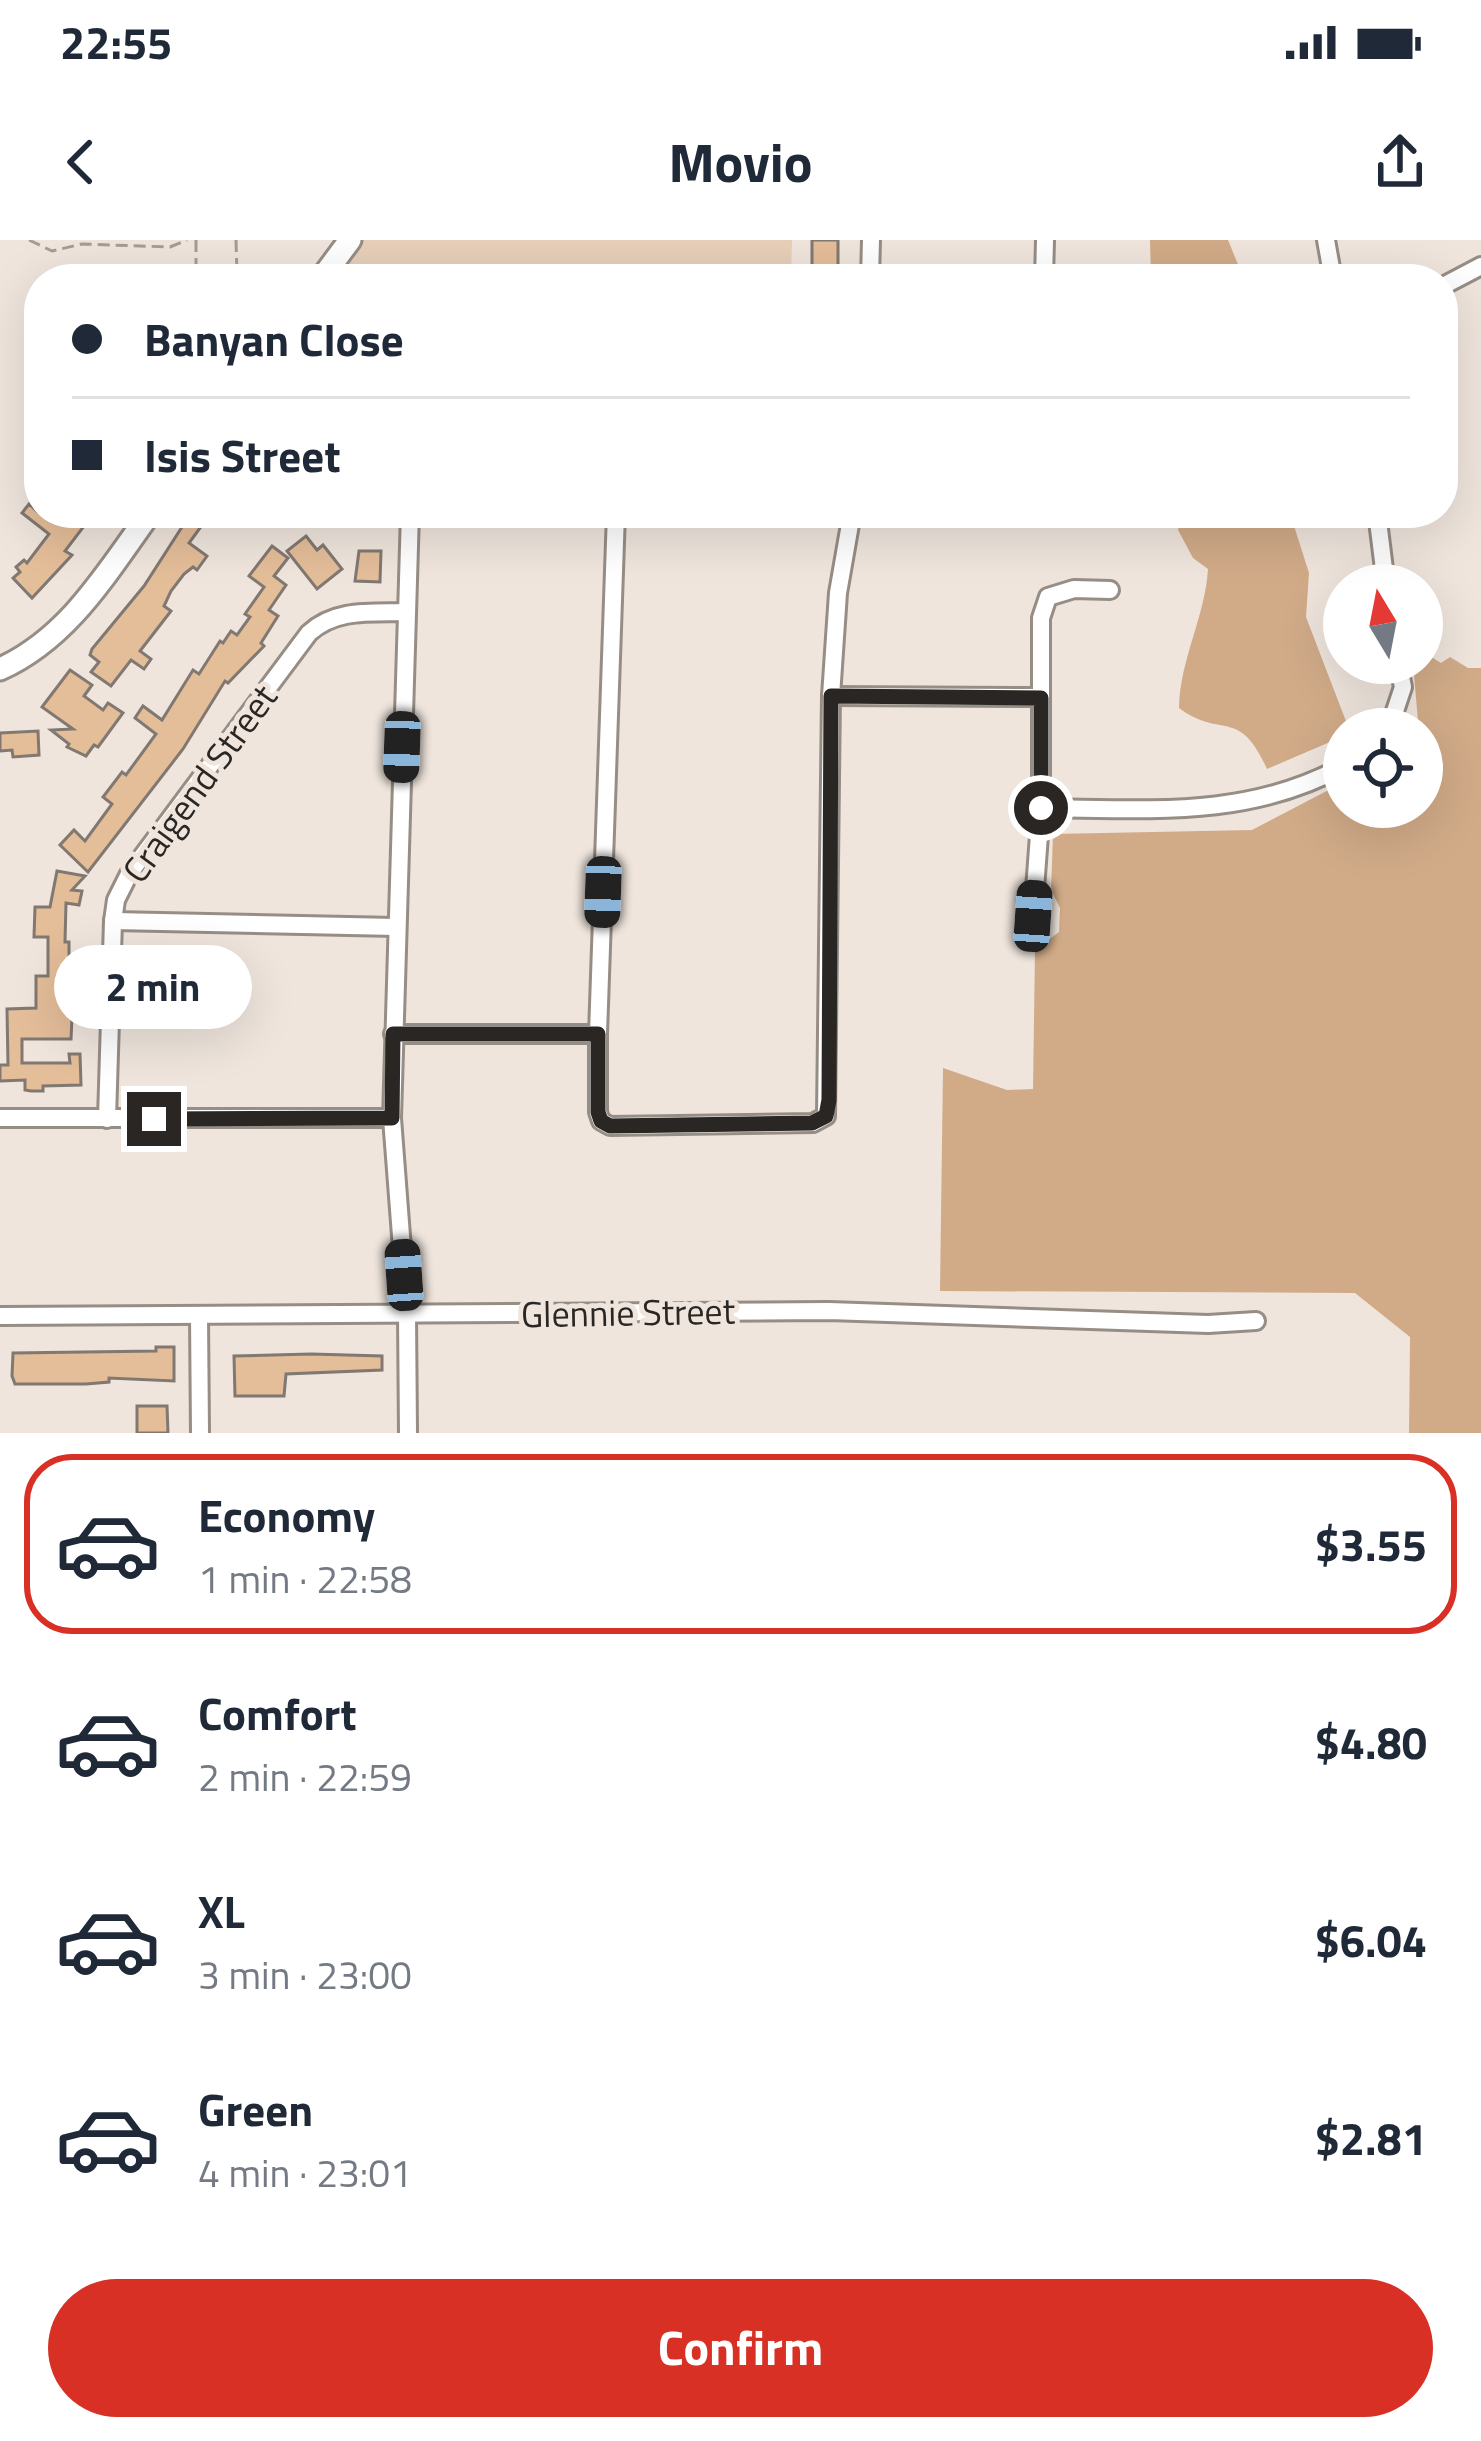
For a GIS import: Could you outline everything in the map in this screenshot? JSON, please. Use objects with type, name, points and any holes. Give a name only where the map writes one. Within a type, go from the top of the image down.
[{"type":"street","points":[[0,669],[41,646],[80,608],[139,528]]},
{"type":"street","points":[[409,1433],[407,1314],[392,1118],[410,528]]},
{"type":"street","points":[[615,528],[598,1034],[598,1112],[610,1126],[812,1123],[826,1116],[831,696],[838,593],[849,528]]},
{"type":"street","points":[[1379,528],[1383,564]]},
{"type":"street","points":[[1033,916],[1041,808],[1041,618],[1048,597],[1074,589],[1110,590]]},
{"type":"street","name":"Craigend Street","points":[[106,1119],[113,921],[116,900],[129,874],[309,633],[322,621],[342,614],[407,612]]},
{"type":"street","points":[[831,696],[1041,698]]},
{"type":"street","points":[[1041,808],[1240,805],[1323,777]]},
{"type":"street","points":[[113,921],[396,927]]},
{"type":"street","points":[[393,1034],[598,1034]]},
{"type":"street","points":[[0,1118],[392,1118]]},
{"type":"street","name":"Glennie Street","points":[[0,1316],[829,1310],[1208,1324],[1256,1321]]},
{"type":"street","points":[[199,1316],[200,1433]]},
{"type":"path","points":[[29,240],[52,251],[82,244],[170,247],[187,240]]},
{"type":"shaded area","points":[[362,240],[792,240],[791,264],[344,264]]},
{"type":"shaded area","points":[[1150,240],[1228,240],[1238,264],[1151,264]]},
{"type":"shaded area","points":[[1179,528],[1295,528],[1309,573],[1306,617],[1323,661],[1323,684],[1332,684],[1341,708],[1323,708],[1323,745],[1267,769],[1238,730],[1179,708],[1208,569],[1193,558]]},
{"type":"shaded area","points":[[1450,657],[1468,668],[1481,668],[1481,1433],[1409,1433],[1410,1337],[1355,1293],[940,1291],[943,1068],[1007,1090],[1033,1089],[1035,950],[1059,932],[1060,908],[1051,890],[1053,834],[1252,830],[1323,793],[1323,828],[1443,828],[1443,708],[1417,708],[1415,684],[1443,684],[1443,662]]},
{"type":"building","points":[[812,240],[838,240],[838,264],[812,264]]},
{"type":"building","points":[[41,528],[83,528],[65,551],[72,555],[32,598],[13,578],[20,572],[16,567],[24,560],[27,563],[49,534]]},
{"type":"building","points":[[181,528],[200,528],[189,543],[207,556],[171,591],[164,606],[171,611],[140,651],[151,659],[144,669],[131,660],[111,686],[91,672],[99,662],[90,655]]},
{"type":"building","points":[[306,536],[317,550],[323,545],[342,569],[317,589],[287,551]]},
{"type":"building","points":[[272,546],[288,558],[274,576],[286,585],[269,610],[278,616],[261,643],[264,646],[225,681],[183,749],[88,872],[60,845],[74,830],[85,841],[112,804],[103,797],[156,734],[135,718],[143,706],[162,720],[193,670],[199,674],[220,641],[231,631],[237,635],[250,617],[245,614],[264,587],[249,576]]},
{"type":"building","points":[[359,551],[381,551],[380,582],[355,581]]},
{"type":"building","points":[[70,670],[92,685],[84,696],[103,710],[108,703],[123,713],[86,756],[67,747],[51,730],[73,729],[42,707]]},
{"type":"building","points":[[38,731],[39,755],[13,757],[12,750],[0,751],[0,733]]},
{"type":"building","points":[[57,871],[85,876],[72,890],[82,891],[79,905],[66,903],[65,942],[69,942],[69,976],[74,976],[71,1039],[22,1039],[22,1063],[70,1063],[69,1054],[80,1054],[81,1085],[31,1091],[25,1090],[25,1080],[0,1081],[0,1065],[8,1065],[7,1009],[36,1008],[36,976],[48,976],[48,937],[34,937],[35,907],[50,907]]},
{"type":"building","points":[[156,1347],[174,1347],[174,1381],[109,1378],[109,1382],[86,1384],[15,1384],[12,1376],[13,1353],[156,1351]]},
{"type":"building","points":[[234,1356],[382,1356],[382,1370],[286,1374],[284,1396],[235,1396]]},
{"type":"building","points":[[137,1406],[167,1406],[168,1433],[137,1433]]},
{"type":"route","points":[[154,1119],[392,1118],[393,1034],[598,1034],[598,1112],[610,1126],[812,1123],[826,1116],[829,1100],[831,696],[1041,698],[1041,808]]}]
